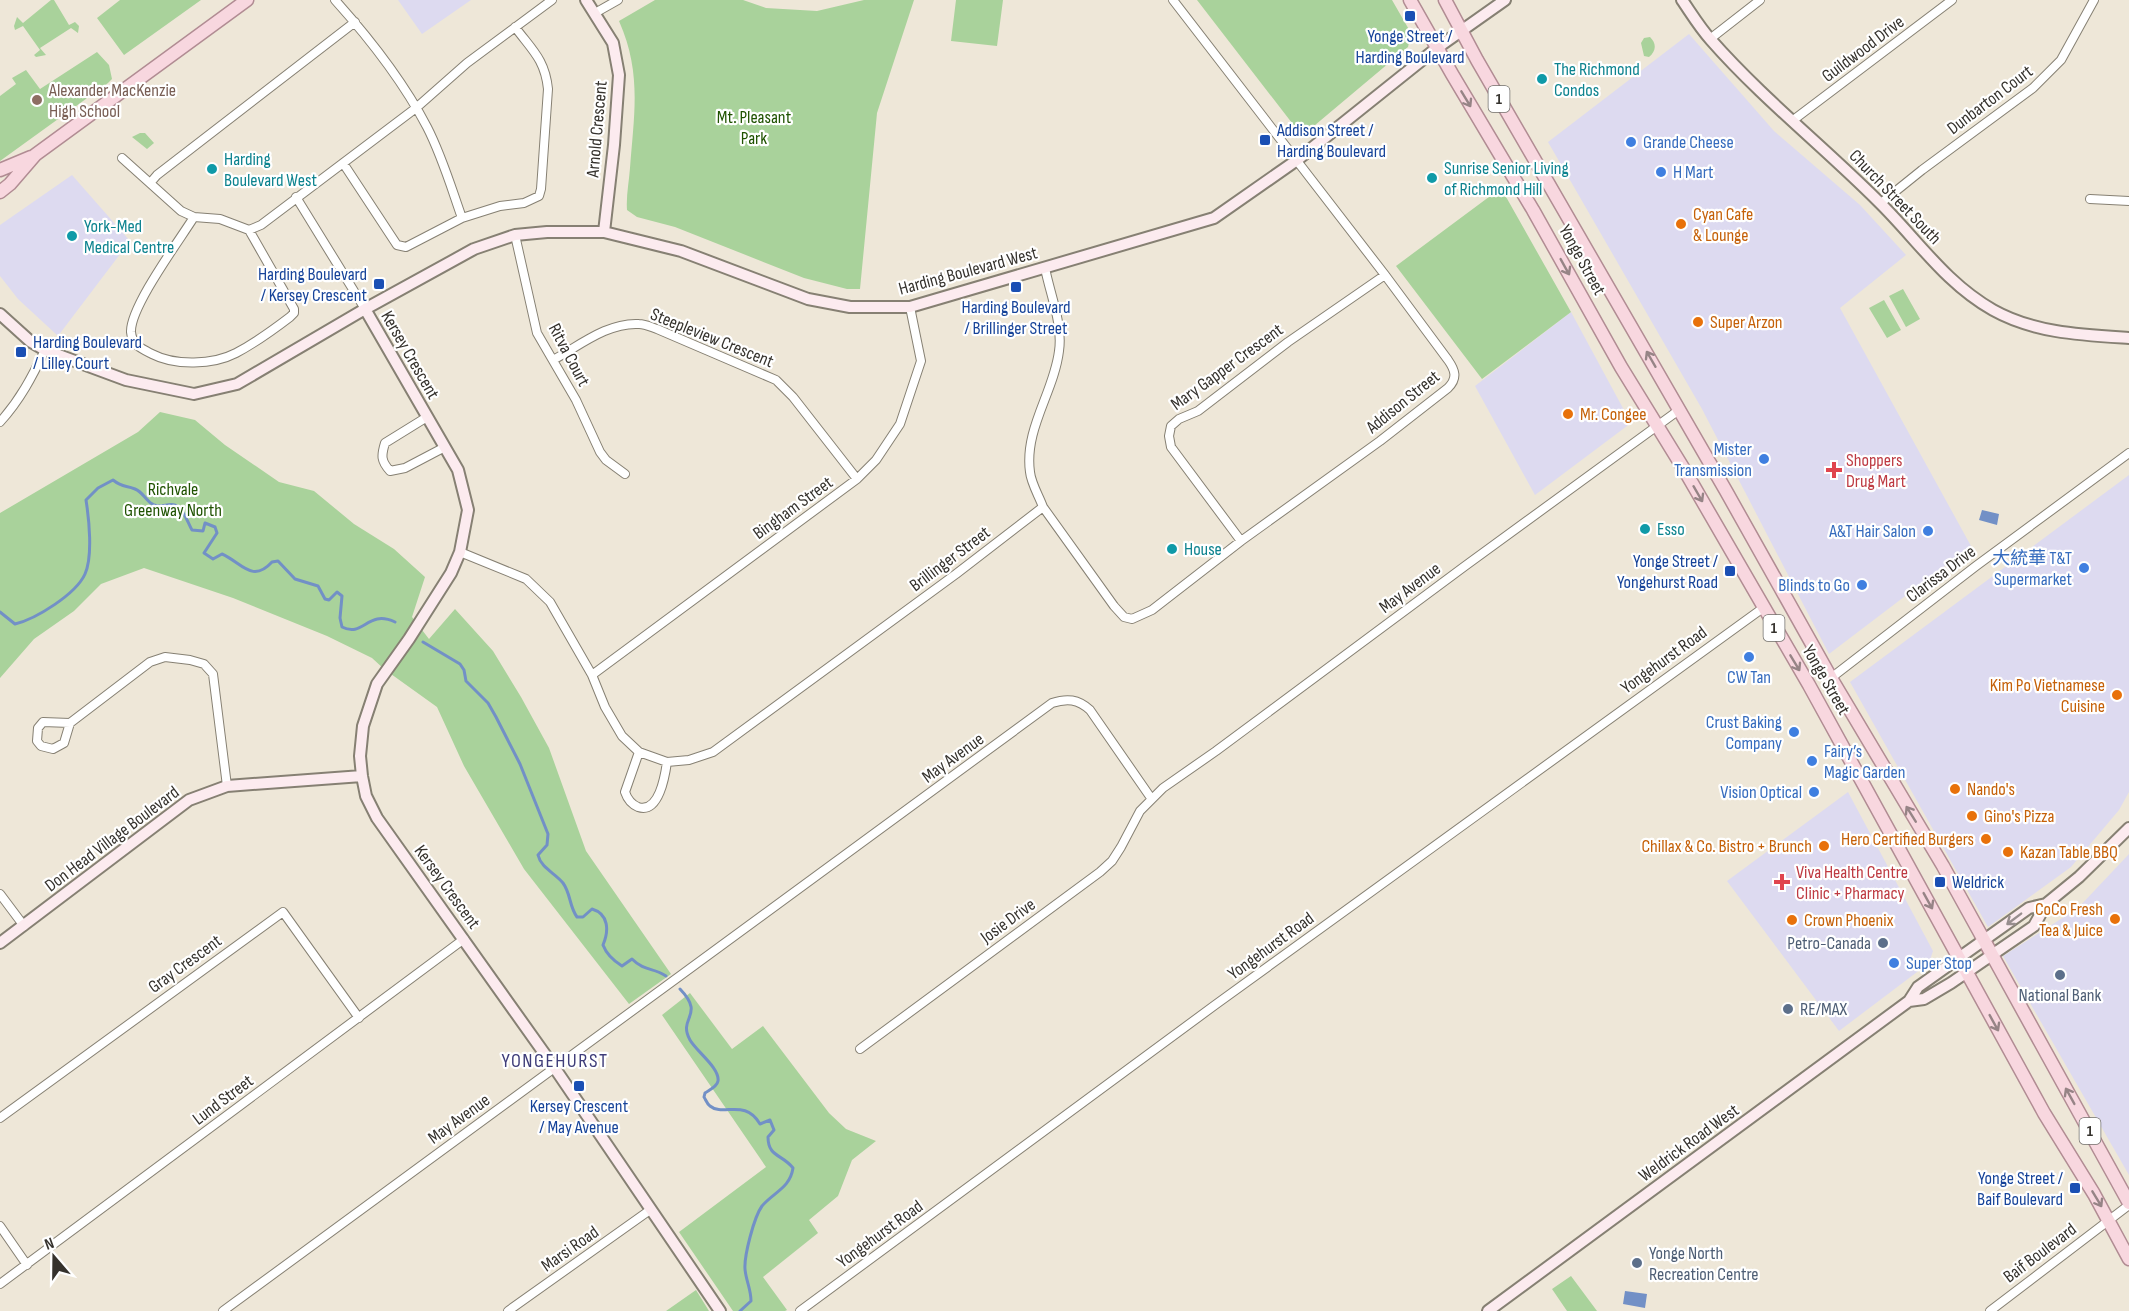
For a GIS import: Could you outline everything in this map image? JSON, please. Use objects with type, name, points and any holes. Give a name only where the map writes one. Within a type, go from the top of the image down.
[{"type":"main road","points":[[0,170],[35,155],[247,0]]},
{"type":"main road","name":"Yonge Street","points":[[1410,0],[1762,608],[1809,685],[2044,1113],[2109,1220],[2129,1259]]},
{"type":"main road","name":"Yonge Street","points":[[1445,0],[1831,678],[1944,866],[2129,1204]]},
{"type":"main road","points":[[0,192],[35,155]]},
{"type":"street","points":[[335,0],[388,65],[416,108],[439,153],[462,218]]},
{"type":"street","points":[[249,230],[261,225],[416,108],[467,63],[552,0]]},
{"type":"street","name":"Arnold Crescent","points":[[586,0],[613,43],[619,75],[604,232]]},
{"type":"street","points":[[595,13],[618,0]]},
{"type":"street","name":"Addison Street","points":[[1043,507],[1114,606],[1127,619],[1132,619],[1152,610],[1241,541],[1380,441],[1453,383],[1455,370],[1385,275],[1173,0]]},
{"type":"street","name":"Harding Boulevard West","points":[[0,315],[31,342],[45,350],[126,380],[194,394],[237,384],[365,309],[474,249],[515,235],[547,232],[604,232],[681,251],[808,299],[850,307],[910,307],[1214,218],[1297,160],[1437,48],[1505,0]]},
{"type":"street","name":"Church Street South","points":[[1682,0],[1710,39],[1792,121],[1881,203],[1959,287],[1993,310],[2043,330],[2129,338]]},
{"type":"street","points":[[1710,39],[1760,0]]},
{"type":"street","name":"Guildwood Drive","points":[[1792,121],[1953,0]]},
{"type":"street","name":"Dunbarton Court","points":[[1881,203],[2050,73],[2061,60],[2094,0]]},
{"type":"street","points":[[151,182],[157,174],[355,22]]},
{"type":"street","points":[[343,163],[397,245],[406,247],[462,218],[500,206],[534,200],[539,196],[541,189],[547,76],[542,62],[514,27]]},
{"type":"street","points":[[122,158],[181,210],[194,217],[220,219],[249,230],[291,301],[294,313],[235,354],[187,363],[160,358],[138,347],[134,343],[131,332],[138,305],[194,217]]},
{"type":"street","points":[[296,198],[365,309]]},
{"type":"street","points":[[2090,199],[2129,201]]},
{"type":"street","name":"Ritva Court","points":[[515,235],[537,333],[576,400],[600,452],[606,460],[624,474]]},
{"type":"street","points":[[1043,507],[1030,474],[1030,439],[1056,368],[1059,349],[1059,331],[1045,268]]},
{"type":"street","name":"Mary Gapper Crescent","points":[[1241,541],[1171,447],[1169,436],[1171,426],[1179,419],[1198,411],[1288,342],[1385,275]]},
{"type":"street","name":"Bingham Street","points":[[592,675],[857,479],[876,460],[900,424],[921,361],[910,307]]},
{"type":"street","name":"Kersey Crescent","points":[[365,309],[458,470],[468,510],[460,552],[451,573],[382,677],[372,698],[361,739],[362,776],[366,796],[377,818],[554,1068],[720,1311]]},
{"type":"street","name":"Steepleview Crescent","points":[[553,360],[593,337],[626,324],[641,324],[657,329],[777,380],[857,479]]},
{"type":"street","points":[[0,422],[27,387],[45,350]]},
{"type":"street","name":"May Avenue","points":[[223,1311],[1052,703],[1073,699],[1090,710],[1150,798],[1679,410]]},
{"type":"street","name":"Kersey Crescent","points":[[427,417],[385,443],[381,457],[384,464],[390,471],[405,468],[445,447]]},
{"type":"street","name":"Clarissa Drive","points":[[1831,678],[1976,566],[2129,453]]},
{"type":"street","name":"Brillinger Street","points":[[460,552],[526,579],[540,590],[550,602],[592,675],[605,707],[622,736],[639,752],[667,762],[697,758],[729,742],[1043,507]]},
{"type":"street","name":"Yongehurst Road","points":[[800,1311],[1225,998],[1762,608]]},
{"type":"street","points":[[70,723],[43,722],[38,728],[37,741],[41,746],[53,749],[64,743],[70,723],[150,662],[165,657],[204,664],[213,674],[227,786]]},
{"type":"street","points":[[639,752],[625,792],[632,804],[639,807],[645,807],[655,801],[667,762]]},
{"type":"street","name":"Don Head Village Boulevard","points":[[0,944],[189,800],[227,786],[362,776]]},
{"type":"street","name":"Josie Drive","points":[[860,1049],[1100,872],[1112,861],[1140,811],[1150,798]]},
{"type":"street","points":[[2046,904],[2079,877],[2129,828]]},
{"type":"street","points":[[0,894],[24,926]]},
{"type":"street","name":"Weldrick Road West","points":[[1909,1001],[1924,999],[1992,956],[2034,926],[2046,904]]},
{"type":"street","name":"Weldrick Road West","points":[[1488,1311],[1909,1001],[1918,987],[2029,908],[2046,904]]},
{"type":"street","name":"Gray Crescent","points":[[0,1118],[282,912],[359,1018]]},
{"type":"street","name":"Lund Street","points":[[0,1284],[464,939]]},
{"type":"street","name":"Baif Boulevard","points":[[1990,1311],[2129,1204]]},
{"type":"street","name":"Marsi Road","points":[[508,1311],[650,1210]]},
{"type":"street","points":[[0,1226],[27,1264]]},
{"type":"shaded area","points":[[398,0],[471,0],[422,34]]},
{"type":"shaded area","points":[[1689,34],[1774,131],[1860,205],[1906,255],[1840,308],[1971,546],[1829,654],[1702,409],[1548,142]]},
{"type":"shaded area","points":[[72,175],[130,241],[58,336],[18,299],[0,276],[0,225]]},
{"type":"shaded area","points":[[1571,312],[1631,423],[1535,495],[1475,386]]},
{"type":"shaded area","points":[[2129,475],[2129,792],[2119,810],[2071,867],[1988,927],[1850,682]]},
{"type":"shaded area","points":[[1848,792],[1933,951],[1929,963],[1839,1031],[1727,881]]},
{"type":"shaded area","points":[[2129,854],[2129,1175],[2003,956],[2078,908]]},
{"type":"green space","points":[[54,0],[69,25],[75,22],[79,26],[78,33],[71,28],[40,48],[46,55],[36,57],[34,55],[40,50],[23,26],[15,30],[14,26],[17,17],[23,23]]},
{"type":"green space","points":[[120,0],[201,0],[124,55],[97,18]]},
{"type":"green space","name":"Mt. Pleasant Park","points":[[655,0],[743,0],[766,8],[817,11],[864,0],[914,0],[877,113],[860,289],[847,289],[804,278],[675,227],[637,217],[627,210],[635,94],[631,58],[619,21]]},
{"type":"green space","points":[[956,0],[1003,0],[997,46],[951,41]]},
{"type":"green space","points":[[1197,0],[1392,0],[1411,33],[1408,47],[1302,136]]},
{"type":"green space","points":[[1650,37],[1655,47],[1649,57],[1644,56],[1641,43],[1644,38]]},
{"type":"green space","points":[[97,52],[109,65],[112,79],[0,161],[0,96],[16,84],[12,78],[26,70],[40,89]]},
{"type":"green space","points":[[145,133],[154,143],[147,149],[132,137]]},
{"type":"green space","points":[[1501,188],[1571,312],[1482,379],[1396,266]]},
{"type":"green space","points":[[1903,289],[1920,319],[1906,327],[1889,296]]},
{"type":"green space","points":[[1884,300],[1901,330],[1887,338],[1869,308]]},
{"type":"green space","name":"Richvale Greenway North","points":[[160,412],[195,420],[225,445],[279,482],[314,491],[354,524],[394,549],[425,577],[412,617],[429,639],[455,609],[493,651],[521,697],[549,748],[586,851],[671,974],[629,1004],[524,869],[464,766],[437,707],[372,658],[327,636],[233,598],[144,568],[101,584],[74,611],[34,639],[0,678],[0,513],[138,432]]},
{"type":"green space","points":[[690,993],[732,1049],[763,1026],[829,1113],[846,1129],[876,1141],[852,1160],[838,1196],[809,1220],[818,1233],[763,1277],[787,1310],[785,1311],[733,1311],[679,1232],[766,1167],[662,1015]]},
{"type":"green space","points":[[1571,1276],[1597,1311],[1567,1311],[1552,1289]]},
{"type":"green space","points":[[696,1290],[709,1311],[666,1311]]},
{"type":"water","points":[[1982,510],[1999,514],[1997,525],[1979,520]]},
{"type":"water","points":[[1625,1291],[1647,1294],[1645,1308],[1623,1304]]},
{"type":"waterway","points":[[0,612],[15,624],[24,621],[54,605],[80,582],[85,574],[90,548],[86,500],[98,488],[113,480],[138,491],[154,505],[177,506],[192,530],[203,531],[205,523],[215,527],[217,533],[204,553],[213,559],[222,554],[252,571],[258,571],[278,561],[295,579],[318,586],[325,599],[329,600],[337,592],[342,596],[340,618],[342,627],[356,629],[378,619],[395,622]]},
{"type":"waterway","points":[[423,642],[460,664],[466,681],[488,703],[496,717],[520,764],[548,834],[547,845],[538,855],[540,860],[563,883],[577,917],[583,917],[592,909],[598,911],[605,919],[607,929],[603,945],[613,959],[622,966],[632,959],[641,966],[666,976]]},
{"type":"waterway","points":[[680,989],[691,1005],[687,1026],[690,1040],[712,1065],[718,1076],[716,1085],[705,1093],[707,1103],[715,1109],[748,1112],[760,1124],[770,1120],[774,1130],[768,1137],[770,1148],[793,1168],[789,1180],[762,1206],[756,1219],[745,1263],[751,1301],[740,1311]]},
{"type":"place","name":"Yonge Street / Harding Boulevard","points":[[1410,16]]},
{"type":"place","name":"The Richmond Condos","points":[[1542,79]]},
{"type":"place","name":"Alexander MacKenzie High School","points":[[37,100]]},
{"type":"place","name":"Addison Street / Harding Boulevard","points":[[1265,140]]},
{"type":"place","name":"Grande Cheese","points":[[1631,142]]},
{"type":"place","name":"Harding Boulevard West","points":[[212,169]]},
{"type":"place","name":"H Mart","points":[[1661,172]]},
{"type":"place","name":"Sunrise Senior Living of Richmond Hill","points":[[1432,178]]},
{"type":"place","name":"Cyan Cafe & Lounge","points":[[1681,224]]},
{"type":"place","name":"York-Med Medical Centre","points":[[72,236]]},
{"type":"place","name":"Harding Boulevard / Kersey Crescent","points":[[379,284]]},
{"type":"place","name":"Harding Boulevard / Brillinger Street","points":[[1016,287]]},
{"type":"place","name":"Super Arzon","points":[[1698,322]]},
{"type":"place","name":"Harding Boulevard / Lilley Court","points":[[21,352]]},
{"type":"place","name":"Mr. Congee","points":[[1568,414]]},
{"type":"place","name":"Mister Transmission","points":[[1764,459]]},
{"type":"place","name":"Shoppers Drug Mart","points":[[1834,470]]},
{"type":"place","name":"Esso","points":[[1645,529]]},
{"type":"place","name":"A&T Hair Salon","points":[[1928,531]]},
{"type":"place","name":"House","points":[[1172,549]]},
{"type":"place","name":"大統華 T&T Supermarket","points":[[2084,568]]},
{"type":"place","name":"Yonge Street / Yongehurst Road","points":[[1730,571]]},
{"type":"place","name":"Blinds to Go","points":[[1862,585]]},
{"type":"place","name":"CW Tan","points":[[1749,657]]},
{"type":"place","name":"Kim Po Vietnamese Cuisine","points":[[2117,695]]},
{"type":"place","name":"Crust Baking Company","points":[[1794,732]]},
{"type":"place","name":"Fairy’s Magic Garden","points":[[1812,761]]},
{"type":"place","name":"Nando's","points":[[1955,789]]},
{"type":"place","name":"Vision Optical","points":[[1814,792]]},
{"type":"place","name":"Gino's Pizza","points":[[1972,816]]},
{"type":"place","name":"Hero Certified Burgers","points":[[1986,839]]},
{"type":"place","name":"Chillax & Co. Bistro + Brunch","points":[[1824,846]]},
{"type":"place","name":"Kazan Table BBQ","points":[[2008,852]]},
{"type":"place","name":"Viva Health Centre Clinic + Pharmacy","points":[[1782,882]]},
{"type":"place","name":"Weldrick","points":[[1940,882]]},
{"type":"place","name":"CoCo Fresh Tea & Juice","points":[[2115,919]]},
{"type":"place","name":"Crown Phoenix","points":[[1792,920]]},
{"type":"place","name":"Petro-Canada","points":[[1883,943]]},
{"type":"place","name":"Super Stop","points":[[1894,963]]},
{"type":"place","name":"National Bank","points":[[2060,975]]},
{"type":"place","name":"RE/MAX","points":[[1788,1009]]},
{"type":"place","name":"Kersey Crescent / May Avenue","points":[[579,1086]]},
{"type":"place","name":"Yonge Street / Baif Boulevard","points":[[2075,1188]]},
{"type":"place","name":"Yonge North Recreation Centre","points":[[1637,1263]]},
{"type":"district","name":"YONGEHURST","points":[[555,1061]]}]
